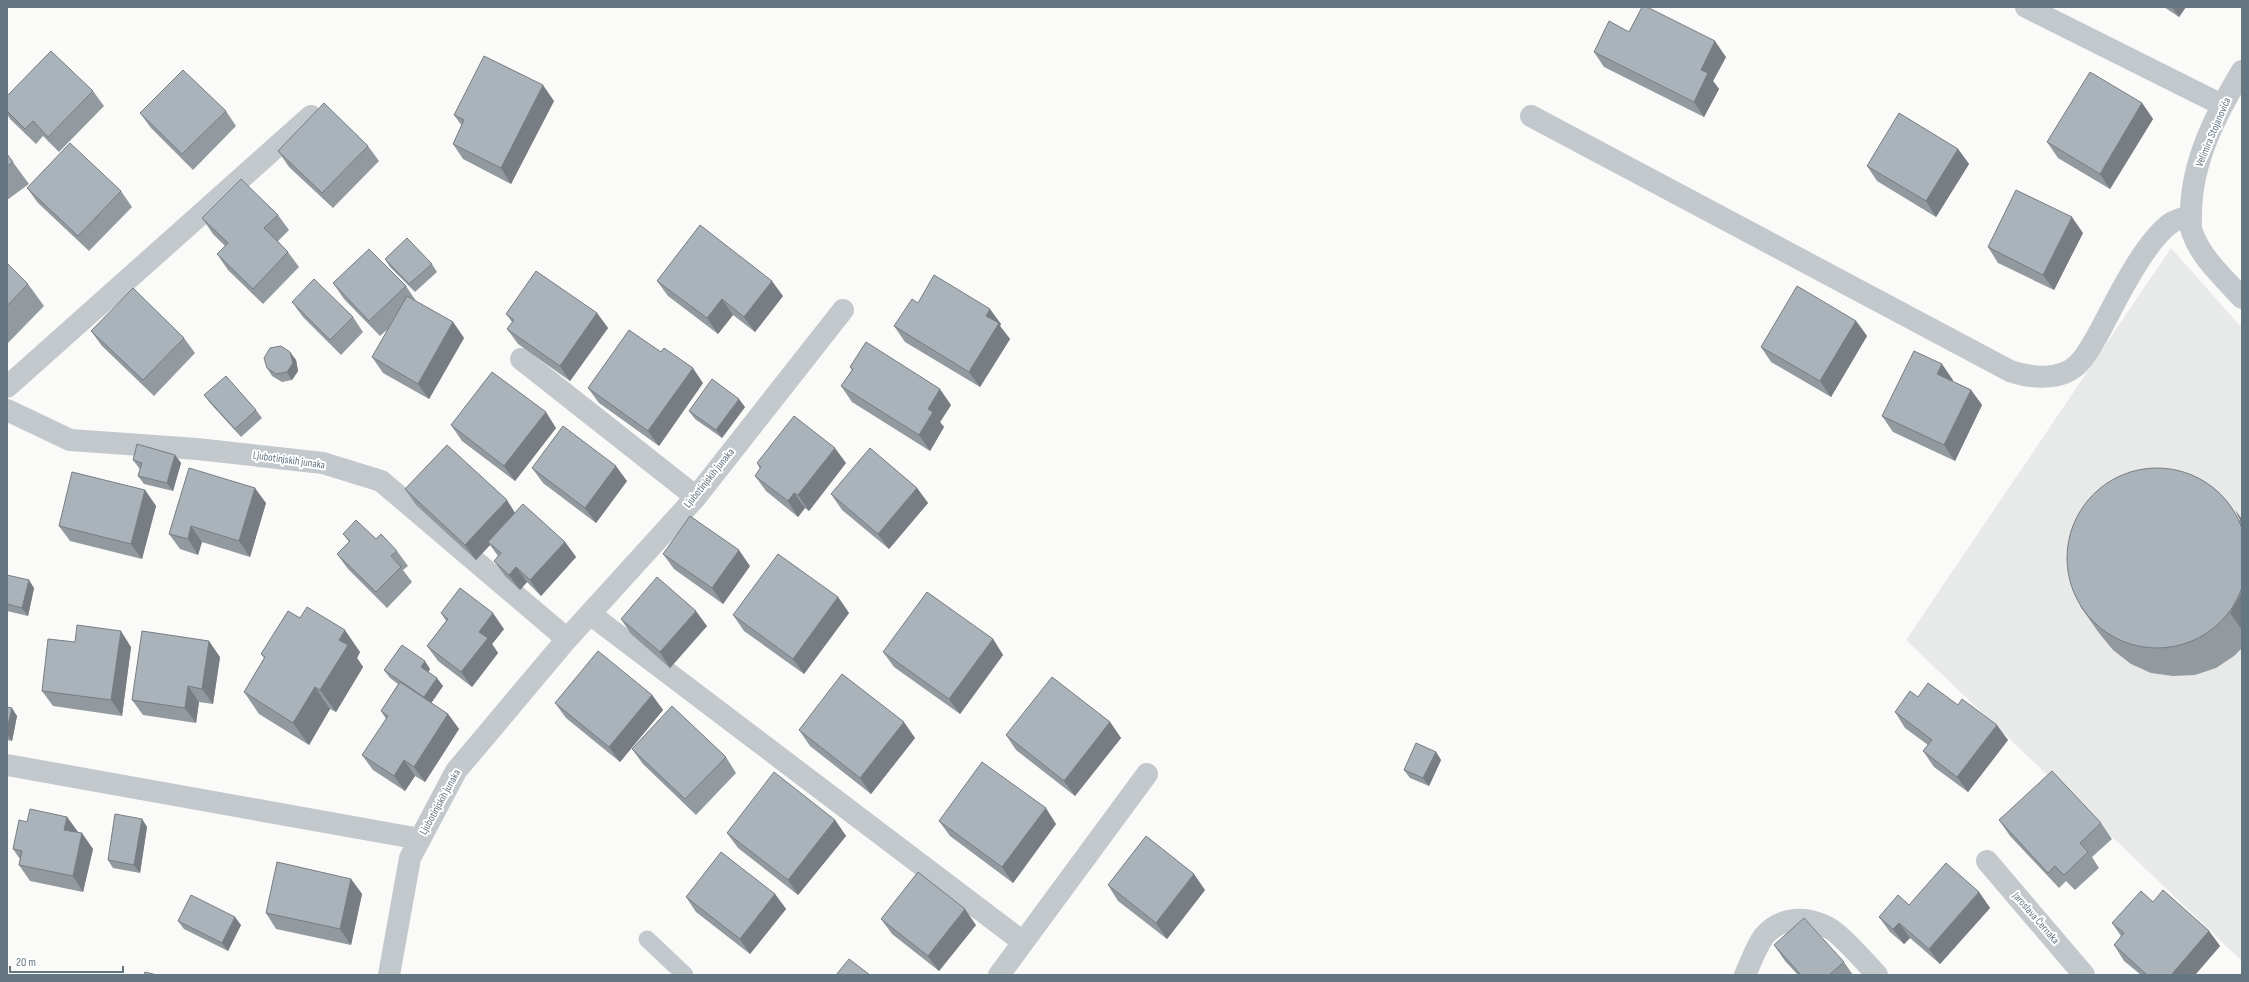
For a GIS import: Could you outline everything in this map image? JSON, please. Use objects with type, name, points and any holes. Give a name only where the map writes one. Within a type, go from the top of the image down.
[{"type":"street","points":[[2026,7],[2222,105]]},
{"type":"street","name":"Velimira Stojanovića","points":[[2242,72],[2222,105],[2199,161],[2191,191],[2192,231],[2200,248],[2242,298]]},
{"type":"street","points":[[7,387],[311,116]]},
{"type":"street","points":[[1531,116],[2010,371],[2031,376],[2059,374],[2077,365],[2093,342],[2127,280],[2157,236],[2171,223],[2191,216]]},
{"type":"street","name":"Ljubotinjskih junaka","points":[[389,975],[410,858],[456,771],[567,639],[696,497],[844,310]]},
{"type":"street","points":[[521,360],[696,497]]},
{"type":"street","name":"Ljubotinjskih junaka","points":[[7,410],[70,440],[197,449],[322,463],[381,481],[567,639]]},
{"type":"street","points":[[590,614],[1023,942]]},
{"type":"street","points":[[7,765],[420,839]]},
{"type":"street","points":[[999,975],[1147,774]]},
{"type":"street","name":"Jaroslava Černaka","points":[[1987,861],[2084,975]]},
{"type":"street","points":[[1745,975],[1764,937],[1777,924],[1791,920],[1806,920],[1830,928],[1877,975]]},
{"type":"lane","points":[[647,939],[685,975]]},
{"type":"shaded area","points":[[2171,248],[2242,328],[2242,961],[1906,640]]},
{"type":"building","points":[[1642,7],[1647,7],[1715,41],[1701,70],[1708,73],[1694,102],[1594,52],[1609,21],[1629,32]]},
{"type":"building","points":[[51,51],[93,91],[48,137],[33,121],[25,129],[7,111],[7,96]]},
{"type":"building","points":[[484,56],[543,85],[501,168],[453,144],[464,120],[454,115]]},
{"type":"building","points":[[183,70],[226,111],[182,154],[140,113]]},
{"type":"building","points":[[2090,72],[2142,103],[2100,174],[2047,142]]},
{"type":"building","points":[[324,103],[368,146],[322,193],[278,151]]},
{"type":"building","points":[[1899,113],[1958,149],[1926,201],[1867,166]]},
{"type":"building","points":[[70,143],[121,191],[78,236],[27,188]]},
{"type":"building","points":[[7,154],[13,162],[7,166]]},
{"type":"building","points":[[241,179],[278,215],[264,228],[288,252],[253,289],[217,254],[228,243],[202,218]]},
{"type":"building","points":[[2016,190],[2072,217],[2043,275],[1988,247]]},
{"type":"building","points":[[700,225],[772,281],[744,317],[722,299],[707,318],[657,281]]},
{"type":"building","points":[[407,238],[432,264],[409,284],[385,259]]},
{"type":"building","points":[[369,249],[406,286],[369,321],[333,283]]},
{"type":"building","points":[[7,263],[28,284],[7,306]]},
{"type":"building","points":[[536,271],[597,313],[560,366],[507,329],[514,320],[506,314]]},
{"type":"building","points":[[934,275],[990,309],[986,316],[999,323],[969,372],[894,326],[912,299],[918,303]]},
{"type":"building","points":[[314,279],[353,317],[330,340],[292,302]]},
{"type":"building","points":[[1797,286],[1856,321],[1820,381],[1761,347]]},
{"type":"building","points":[[133,288],[184,338],[143,380],[91,331]]},
{"type":"building","points":[[407,296],[453,322],[418,384],[372,357]]},
{"type":"building","points":[[629,330],[661,352],[664,348],[693,368],[648,431],[588,388]]},
{"type":"building","points":[[866,342],[940,389],[928,409],[933,412],[919,435],[841,386],[853,369],[850,367]]},
{"type":"building","points":[[281,346],[290,352],[293,363],[287,372],[276,374],[267,368],[264,358],[270,348]]},
{"type":"building","points":[[1914,351],[1942,364],[1937,374],[1971,390],[1944,445],[1882,416]]},
{"type":"building","points":[[492,372],[546,412],[504,466],[451,425]]},
{"type":"building","points":[[226,376],[256,410],[235,429],[204,395]]},
{"type":"building","points":[[712,379],[739,399],[716,430],[689,411]]},
{"type":"building","points":[[794,416],[835,448],[798,495],[794,493],[788,501],[755,476],[761,467],[757,463]]},
{"type":"building","points":[[563,426],[616,466],[585,508],[532,468]]},
{"type":"building","points":[[137,444],[175,455],[167,483],[138,476],[142,463],[133,460]]},
{"type":"building","points":[[447,445],[507,500],[465,545],[405,489]]},
{"type":"building","points":[[870,448],[917,488],[878,534],[831,494]]},
{"type":"building","points":[[189,468],[255,488],[239,541],[191,526],[188,539],[169,534]]},
{"type":"building","points":[[2166,468],[2175,469],[2200,478],[2221,494],[2237,515],[2246,540],[2246,576],[2237,601],[2221,622],[2200,638],[2192,641],[2175,647],[2148,648],[2139,647],[2114,638],[2100,628],[2087,615],[2077,601],[2068,576],[2067,549],[2068,540],[2077,515],[2087,501],[2100,488],[2114,478],[2139,469]]},
{"type":"building","points":[[72,472],[145,490],[131,544],[59,526]]},
{"type":"building","points":[[523,504],[565,542],[530,580],[516,567],[509,575],[494,561],[501,553],[488,542]]},
{"type":"building","points":[[690,516],[739,550],[712,588],[663,554]]},
{"type":"building","points":[[356,520],[376,539],[381,534],[397,551],[391,556],[401,567],[376,592],[337,554],[350,541],[343,534]]},
{"type":"building","points":[[778,554],[838,597],[793,659],[733,615]]},
{"type":"building","points":[[7,575],[29,580],[22,608],[7,604]]},
{"type":"building","points":[[657,577],[696,611],[660,652],[621,619]]},
{"type":"building","points":[[460,588],[493,613],[479,632],[488,638],[461,672],[427,646],[448,619],[441,613]]},
{"type":"building","points":[[927,592],[993,639],[949,699],[883,652]]},
{"type":"building","points":[[307,607],[345,630],[339,640],[348,645],[320,690],[315,687],[293,723],[244,692],[265,657],[261,654],[288,611],[300,618]]},
{"type":"building","points":[[77,625],[121,631],[111,700],[42,691],[48,639],[75,642]]},
{"type":"building","points":[[142,631],[209,641],[202,689],[188,686],[185,708],[132,700]]},
{"type":"building","points":[[402,645],[425,661],[421,667],[437,678],[424,697],[384,670]]},
{"type":"building","points":[[598,651],[652,695],[609,747],[555,703]]},
{"type":"building","points":[[842,674],[904,722],[860,778],[799,730]]},
{"type":"building","points":[[1052,677],[1110,722],[1064,781],[1006,735]]},
{"type":"building","points":[[400,682],[448,714],[414,767],[404,760],[394,776],[362,755],[388,716],[381,711]]},
{"type":"building","points":[[1928,683],[1958,705],[1962,699],[1997,725],[1957,777],[1923,751],[1932,740],[1895,712],[1910,691],[1918,697]]},
{"type":"building","points":[[672,706],[726,757],[685,799],[632,749]]},
{"type":"building","points":[[7,707],[12,708],[7,729]]},
{"type":"building","points":[[1416,743],[1436,752],[1423,778],[1404,770]]},
{"type":"building","points":[[982,762],[1046,808],[1002,867],[939,821]]},
{"type":"building","points":[[2052,771],[2101,823],[2080,843],[2088,852],[2064,875],[2055,866],[2048,873],[1999,820]]},
{"type":"building","points":[[774,772],[835,820],[788,880],[727,833]]},
{"type":"building","points":[[30,809],[67,817],[64,830],[82,833],[73,876],[19,865],[22,851],[13,849],[19,820],[27,822]]},
{"type":"building","points":[[115,814],[142,819],[134,865],[108,860]]},
{"type":"building","points":[[1146,836],[1194,874],[1156,923],[1108,885]]},
{"type":"building","points":[[721,852],[775,894],[740,939],[686,897]]},
{"type":"building","points":[[277,862],[351,879],[340,929],[266,913]]},
{"type":"building","points":[[1946,863],[1979,892],[1929,949],[1899,923],[1893,929],[1879,917],[1898,895],[1909,905]]},
{"type":"building","points":[[918,872],[965,909],[928,956],[881,919]]},
{"type":"building","points":[[2163,890],[2209,931],[2171,975],[2147,975],[2114,945],[2124,933],[2112,923],[2141,891],[2153,902]]},
{"type":"building","points":[[191,895],[235,917],[222,943],[178,921]]},
{"type":"building","points":[[1804,918],[1844,962],[1829,975],[1801,975],[1774,945]]},
{"type":"building","points":[[849,959],[870,975],[836,975]]},
{"type":"building","points":[[145,972],[157,975],[144,975]]}]
